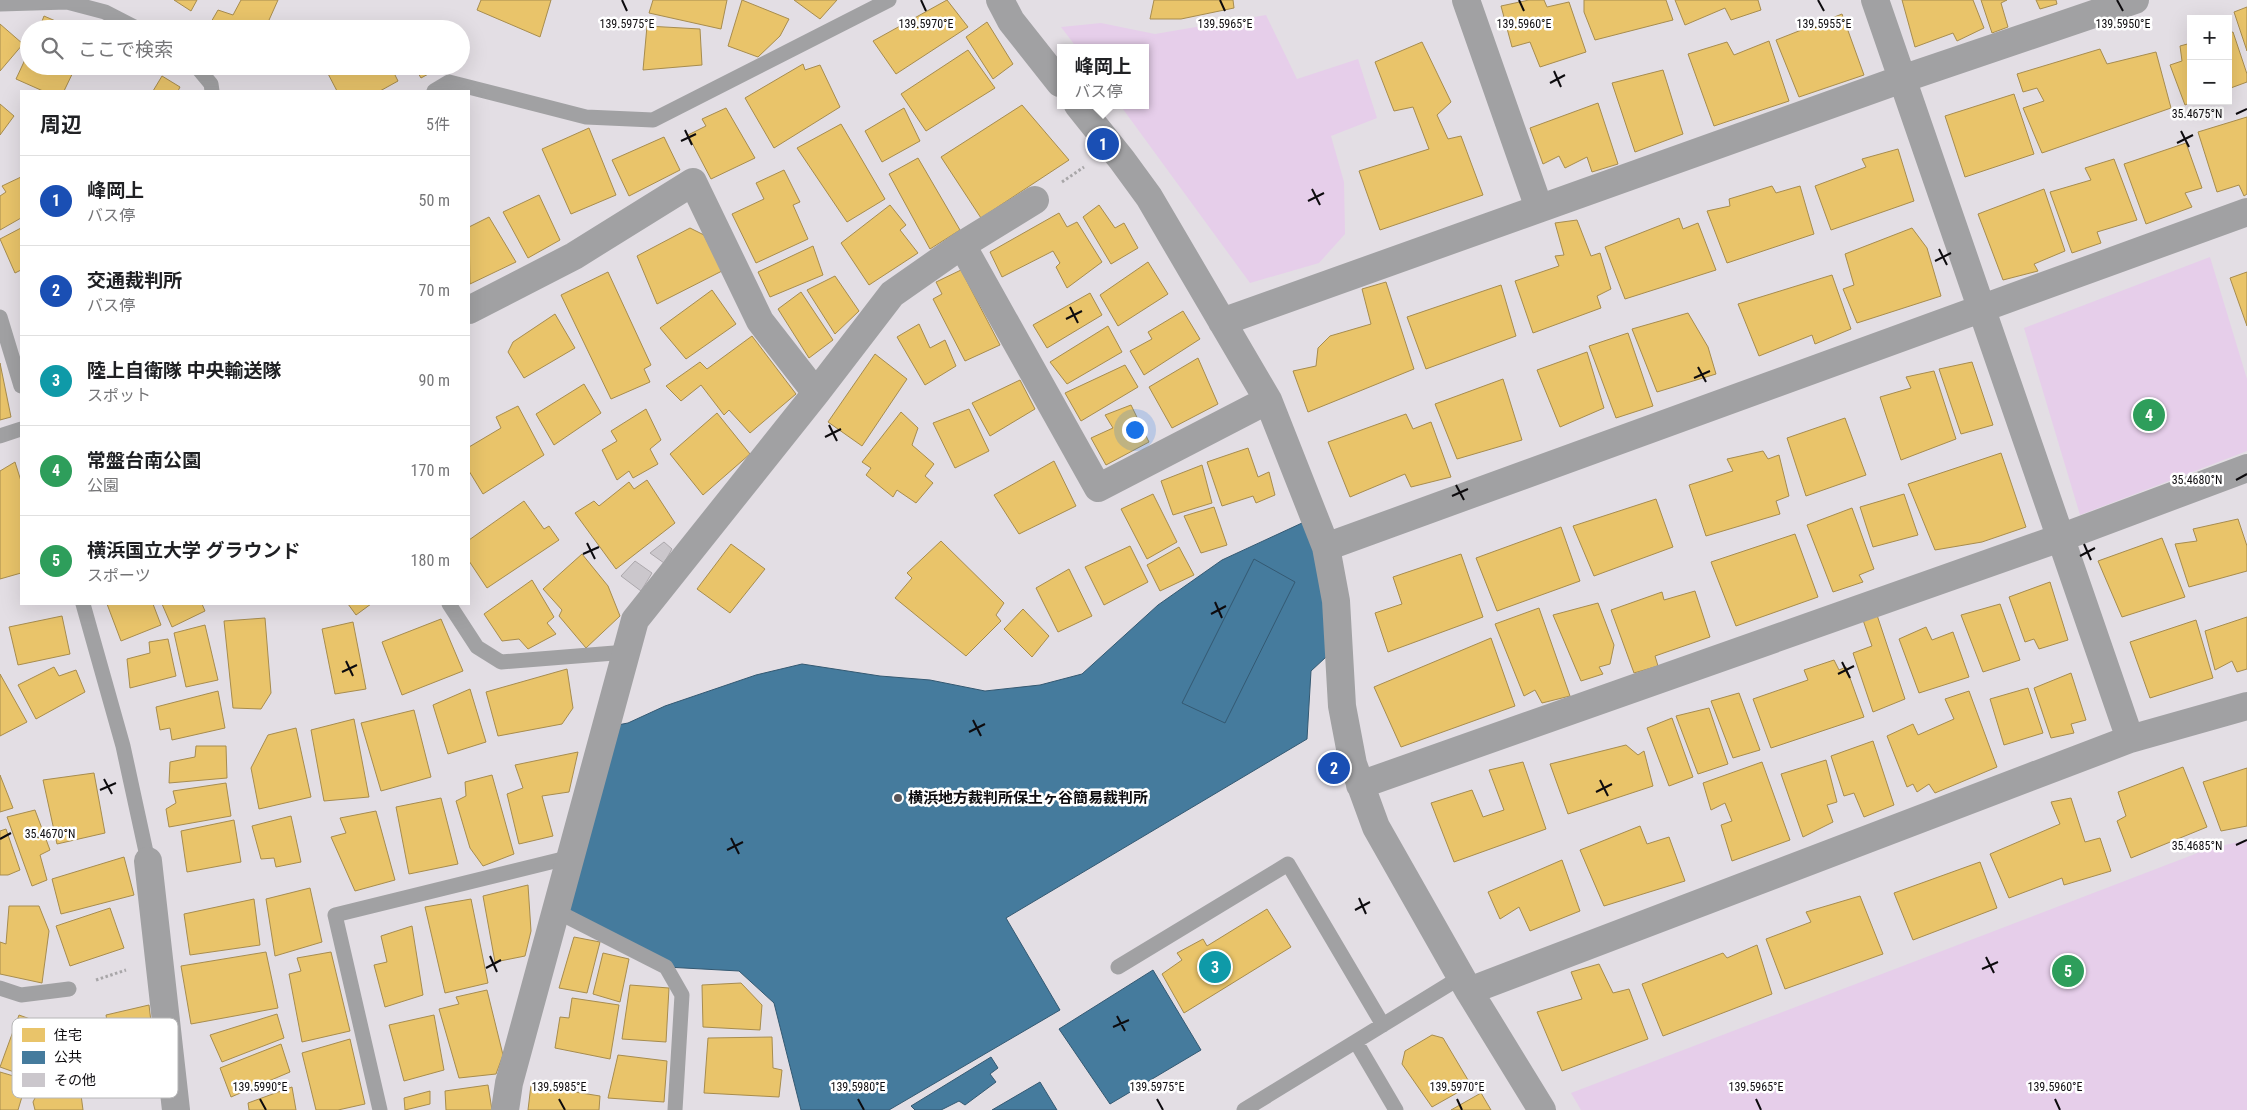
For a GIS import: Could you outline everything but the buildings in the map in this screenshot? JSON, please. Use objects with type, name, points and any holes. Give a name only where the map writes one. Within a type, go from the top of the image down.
[{"type":"street","points":[[1000,0],[1011,21],[1057,79]]},
{"type":"street","points":[[1466,0],[1539,208]]},
{"type":"street","points":[[1875,0],[2130,739]]},
{"type":"street","points":[[1222,322],[1902,79],[2135,0]]},
{"type":"street","points":[[1080,109],[1104,153],[1149,197],[1268,400],[1326,547],[1336,601],[1342,706],[1353,764],[1376,827],[1465,984],[1542,1110]]},
{"type":"street","points":[[470,309],[574,256],[692,182],[760,321],[816,393]]},
{"type":"street","points":[[505,1110],[509,1083],[635,620],[816,393],[892,294],[962,245],[1035,200]]},
{"type":"street","points":[[1326,547],[2247,212]]},
{"type":"street","points":[[962,245],[1098,488],[1268,400]]},
{"type":"street","points":[[1360,785],[2060,538],[2247,468]]},
{"type":"street","points":[[1465,984],[2130,739],[2247,706]]},
{"type":"street","points":[[148,861],[166,1018]]},
{"type":"lane","points":[[436,90],[449,82],[586,117],[653,120],[889,0]]},
{"type":"lane","points":[[0,4],[67,2],[105,12],[121,20]]},
{"type":"lane","points":[[204,75],[211,84],[212,90]]},
{"type":"lane","points":[[0,317],[20,383]]},
{"type":"lane","points":[[0,436],[20,430]]},
{"type":"lane","points":[[83,605],[123,746],[148,861]]},
{"type":"lane","points":[[450,605],[477,647],[501,662],[627,652]]},
{"type":"lane","points":[[380,1110],[335,915],[571,857]]},
{"type":"lane","points":[[1118,967],[1288,864],[1384,1025]]},
{"type":"lane","points":[[556,911],[666,967],[682,995],[674,1110]]},
{"type":"lane","points":[[1244,1110],[1384,1025],[1465,984]]},
{"type":"lane","points":[[0,988],[21,995],[69,989]]},
{"type":"lane","points":[[1356,1042],[1396,1110]]},
{"type":"path","points":[[69,989],[159,959]]},
{"type":"shaded area","points":[[1266,15],[1297,79],[1358,59],[1377,118],[1331,136],[1344,182],[1345,234],[1319,263],[1250,283],[1123,109],[1149,109],[1149,44],[1074,44],[1061,27],[1101,23],[1155,34]]},
{"type":"shaded area","points":[[2210,257],[2247,379],[2247,451],[2080,515],[2024,328]]},
{"type":"shaded area","points":[[2247,840],[2247,1110],[1581,1110],[1571,1093],[2208,849]]},
{"type":"place","name":"峰岡上","points":[[1103,144]]},
{"type":"place","name":"常盤台南公園","points":[[2149,415]]},
{"type":"place","name":"交通裁判所","points":[[1334,768]]},
{"type":"place","name":"横浜地方裁判所保土ヶ谷簡易裁判所","points":[[898,798]]},
{"type":"place","name":"陸上自衛隊 中央輸送隊","points":[[1215,967]]},
{"type":"place","name":"横浜国立大学 グラウンド","points":[[2068,971]]}]
